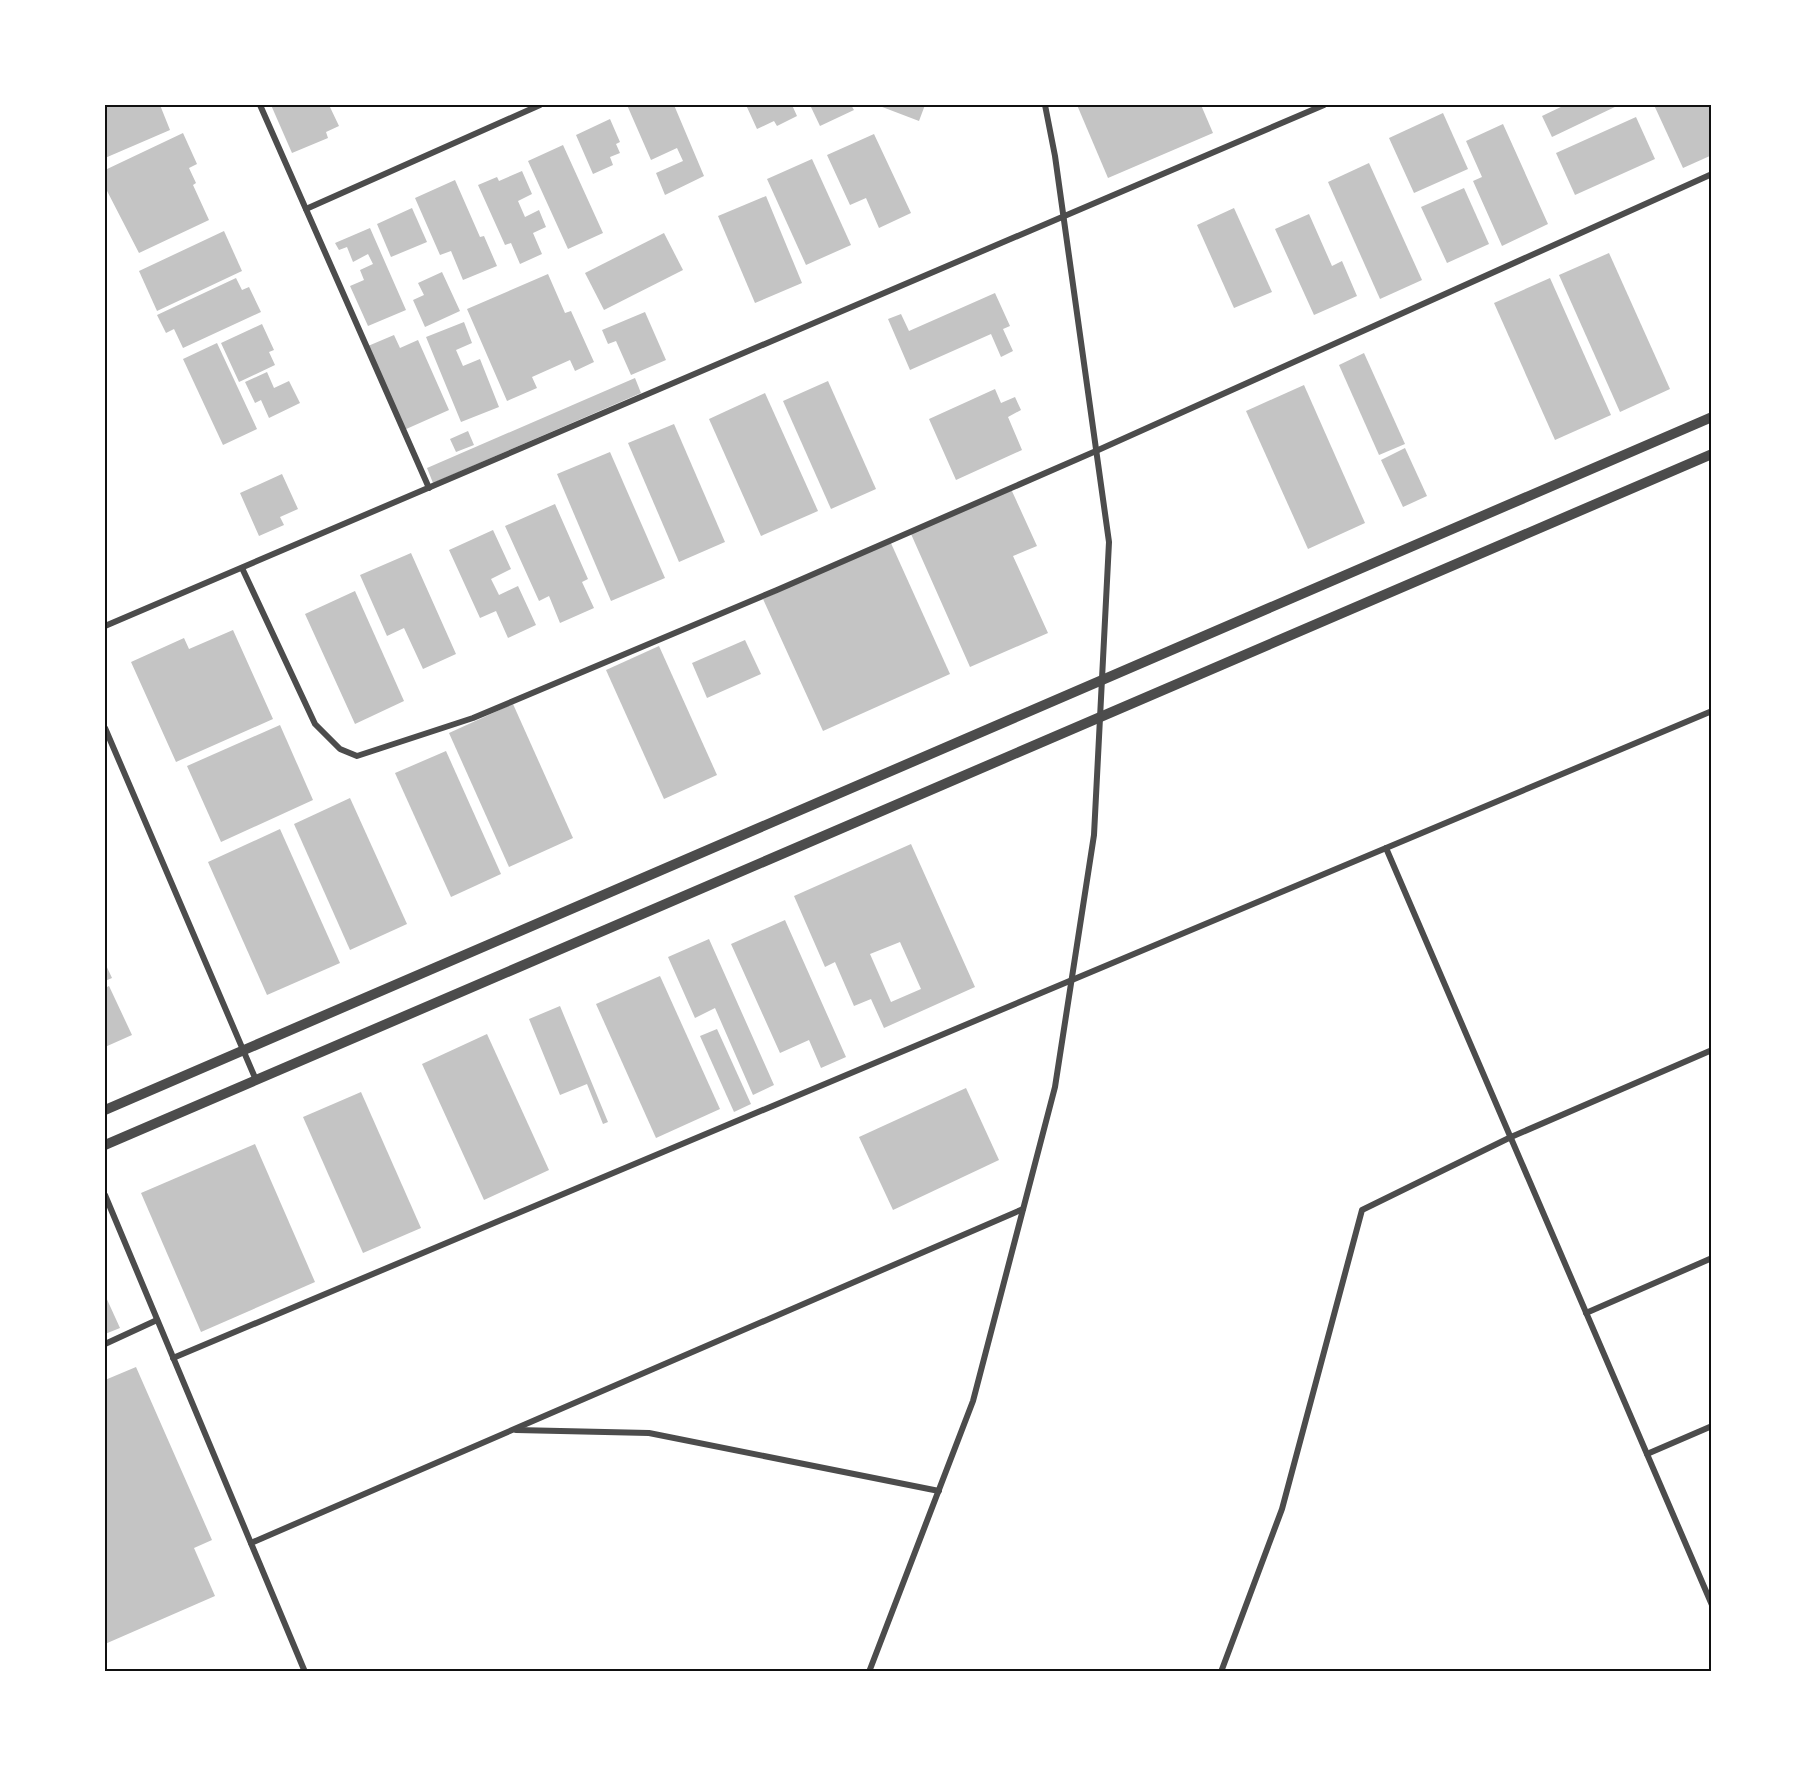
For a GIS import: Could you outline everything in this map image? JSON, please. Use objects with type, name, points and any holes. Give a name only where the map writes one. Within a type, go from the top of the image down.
[{"type":"street","points":[[260,105],[429,488]]},
{"type":"street","points":[[306,209],[540,105]]},
{"type":"street","points":[[869,1672],[973,1401],[1055,1087],[1094,835],[1109,542],[1055,156],[1045,105]]},
{"type":"street","points":[[105,626],[1324,105]]},
{"type":"street","points":[[242,568],[315,724],[340,749],[357,756],[473,718],[777,590],[1096,451],[1712,174]]},
{"type":"street","points":[[105,1110],[1712,417]]},
{"type":"street","points":[[105,1145],[1712,454]]},
{"type":"street","points":[[173,1358],[1712,711]]},
{"type":"street","points":[[105,728],[256,1080]]},
{"type":"street","points":[[1386,848],[1712,1605]]},
{"type":"street","points":[[1221,1672],[1282,1509],[1362,1210],[1511,1137],[1712,1050]]},
{"type":"street","points":[[105,1195],[305,1672]]},
{"type":"street","points":[[251,1543],[1023,1209]]},
{"type":"street","points":[[1586,1313],[1712,1258]]},
{"type":"street","points":[[105,1344],[157,1320]]},
{"type":"street","points":[[1647,1454],[1712,1426]]},
{"type":"street","points":[[512,1430],[649,1433],[939,1491]]},
{"type":"building","points":[[105,105],[160,105],[170,130],[105,158]]},
{"type":"building","points":[[271,105],[329,105],[339,126],[326,132],[328,138],[292,153]]},
{"type":"building","points":[[627,105],[674,105],[704,176],[665,195],[656,173],[683,161],[677,148],[651,160]]},
{"type":"building","points":[[746,105],[792,105],[797,116],[777,126],[774,121],[757,129]]},
{"type":"building","points":[[810,105],[851,105],[854,110],[820,126]]},
{"type":"building","points":[[877,105],[925,105],[919,121]]},
{"type":"building","points":[[1077,105],[1201,105],[1213,133],[1108,178]]},
{"type":"building","points":[[1565,105],[1619,105],[1552,137],[1542,116]]},
{"type":"building","points":[[1654,105],[1712,105],[1712,155],[1683,168]]},
{"type":"building","points":[[1443,113],[1468,169],[1414,193],[1389,138]]},
{"type":"building","points":[[1636,117],[1655,159],[1575,195],[1556,153]]},
{"type":"building","points":[[610,119],[620,142],[616,144],[620,153],[610,157],[613,165],[593,174],[576,135]]},
{"type":"building","points":[[1503,124],[1548,224],[1502,246],[1473,181],[1482,177],[1466,141]]},
{"type":"building","points":[[183,133],[197,164],[189,168],[196,183],[193,185],[209,220],[139,253],[105,187],[105,170]]},
{"type":"building","points":[[874,134],[911,213],[879,228],[866,198],[850,205],[827,155]]},
{"type":"building","points":[[563,145],[603,233],[568,249],[528,161]]},
{"type":"building","points":[[812,159],[851,245],[806,265],[767,179]]},
{"type":"building","points":[[1369,163],[1422,280],[1380,299],[1328,182]]},
{"type":"building","points":[[522,171],[532,194],[518,201],[525,217],[539,210],[546,227],[533,233],[542,254],[520,264],[511,243],[505,245],[478,185],[497,177],[499,181]]},
{"type":"building","points":[[455,180],[480,237],[484,236],[497,266],[463,280],[451,251],[440,255],[415,198]]},
{"type":"building","points":[[1464,188],[1489,244],[1447,263],[1421,207]]},
{"type":"building","points":[[766,196],[802,283],[755,303],[718,216]]},
{"type":"building","points":[[412,208],[427,242],[391,257],[377,224]]},
{"type":"building","points":[[1234,208],[1272,292],[1234,308],[1197,225]]},
{"type":"building","points":[[1309,214],[1332,266],[1342,261],[1357,296],[1314,315],[1275,229]]},
{"type":"building","points":[[370,228],[406,310],[368,326],[350,286],[364,280],[360,270],[373,264],[368,254],[353,262],[347,247],[339,250],[335,243]]},
{"type":"building","points":[[224,231],[242,271],[157,311],[139,271]]},
{"type":"building","points":[[664,233],[683,270],[604,310],[585,273]]},
{"type":"building","points":[[1609,253],[1670,389],[1620,412],[1559,275]]},
{"type":"building","points":[[442,272],[460,311],[425,327],[413,300],[424,295],[418,283]]},
{"type":"building","points":[[548,274],[565,313],[571,311],[594,362],[575,371],[570,360],[532,377],[537,388],[507,401],[467,309]]},
{"type":"building","points":[[236,278],[242,290],[249,287],[261,312],[183,348],[174,329],[166,333],[157,315]]},
{"type":"building","points":[[1550,278],[1611,415],[1555,440],[1494,303]]},
{"type":"building","points":[[995,293],[1010,326],[1003,329],[1013,351],[1001,357],[991,334],[910,370],[888,319],[901,314],[909,331]]},
{"type":"building","points":[[645,312],[666,360],[631,375],[616,341],[608,344],[602,330]]},
{"type":"building","points":[[464,322],[472,343],[456,350],[463,366],[480,359],[499,407],[461,422],[426,337]]},
{"type":"building","points":[[262,324],[274,350],[269,352],[275,365],[239,382],[221,343]]},
{"type":"building","points":[[394,335],[400,348],[418,340],[449,410],[404,430],[368,346]]},
{"type":"building","points":[[217,343],[257,429],[223,445],[183,359]]},
{"type":"building","points":[[1364,353],[1405,444],[1379,455],[1339,365]]},
{"type":"building","points":[[267,372],[274,388],[289,381],[300,403],[269,418],[261,400],[255,403],[245,382]]},
{"type":"building","points":[[635,378],[641,393],[433,483],[427,468]]},
{"type":"building","points":[[828,381],[876,489],[831,509],[783,401]]},
{"type":"building","points":[[1304,385],[1365,523],[1308,549],[1246,411]]},
{"type":"building","points":[[995,389],[1001,403],[1015,397],[1021,410],[1008,417],[1022,450],[956,480],[929,419]]},
{"type":"building","points":[[765,393],[818,511],[761,536],[709,419]]},
{"type":"building","points":[[674,424],[725,542],[679,562],[628,443]]},
{"type":"building","points":[[468,431],[474,445],[456,452],[450,439]]},
{"type":"building","points":[[1405,448],[1427,496],[1403,507],[1381,460]]},
{"type":"building","points":[[610,452],[665,578],[611,601],[557,474]]},
{"type":"building","points":[[282,474],[298,509],[280,517],[284,525],[259,536],[240,493]]},
{"type":"building","points":[[1011,489],[1037,546],[1013,556],[1048,633],[970,667],[911,534]]},
{"type":"building","points":[[555,504],[588,579],[582,582],[594,608],[560,623],[549,596],[539,601],[505,526]]},
{"type":"building","points":[[493,530],[511,569],[491,579],[499,595],[518,586],[536,625],[508,638],[496,611],[480,618],[449,550]]},
{"type":"building","points":[[890,541],[950,674],[823,731],[763,599]]},
{"type":"building","points":[[411,553],[456,654],[423,669],[404,628],[387,636],[360,575]]},
{"type":"building","points":[[355,591],[404,701],[355,724],[305,614]]},
{"type":"building","points":[[233,630],[273,719],[176,762],[131,662],[184,638],[189,649]]},
{"type":"building","points":[[745,640],[761,674],[707,698],[692,663]]},
{"type":"building","points":[[659,646],[717,775],[664,799],[606,670]]},
{"type":"building","points":[[513,704],[573,838],[509,867],[449,733]]},
{"type":"building","points":[[280,725],[313,800],[221,842],[187,766]]},
{"type":"building","points":[[446,751],[501,874],[451,897],[395,773]]},
{"type":"building","points":[[350,798],[407,924],[350,950],[294,824]]},
{"type":"building","points":[[280,829],[340,963],[267,995],[208,862]]},
{"type":"building","points":[[911,844],[975,987],[884,1028],[871,999],[854,1006],[835,962],[825,967],[794,896]],"holes":[[[900,942],[921,989],[891,1002],[870,954]]]},
{"type":"building","points":[[785,920],[846,1057],[821,1068],[809,1040],[780,1053],[731,944]]},
{"type":"building","points":[[709,939],[774,1085],[753,1095],[715,1008],[695,1018],[668,957]]},
{"type":"building","points":[[105,963],[112,978],[105,981]]},
{"type":"building","points":[[660,976],[720,1109],[656,1138],[596,1004]]},
{"type":"building","points":[[109,986],[132,1035],[105,1047],[105,988]]},
{"type":"building","points":[[560,1006],[608,1122],[603,1124],[587,1084],[560,1095],[529,1019]]},
{"type":"building","points":[[717,1029],[751,1104],[734,1112],[700,1036]]},
{"type":"building","points":[[487,1034],[549,1170],[484,1200],[422,1064]]},
{"type":"building","points":[[966,1088],[999,1160],[893,1210],[859,1137]]},
{"type":"building","points":[[361,1092],[421,1228],[363,1253],[303,1117]]},
{"type":"building","points":[[255,1144],[315,1282],[201,1332],[141,1193]]},
{"type":"building","points":[[105,1295],[120,1328],[105,1334]]},
{"type":"building","points":[[136,1367],[212,1540],[194,1548],[215,1596],[105,1644],[105,1380]]}]
